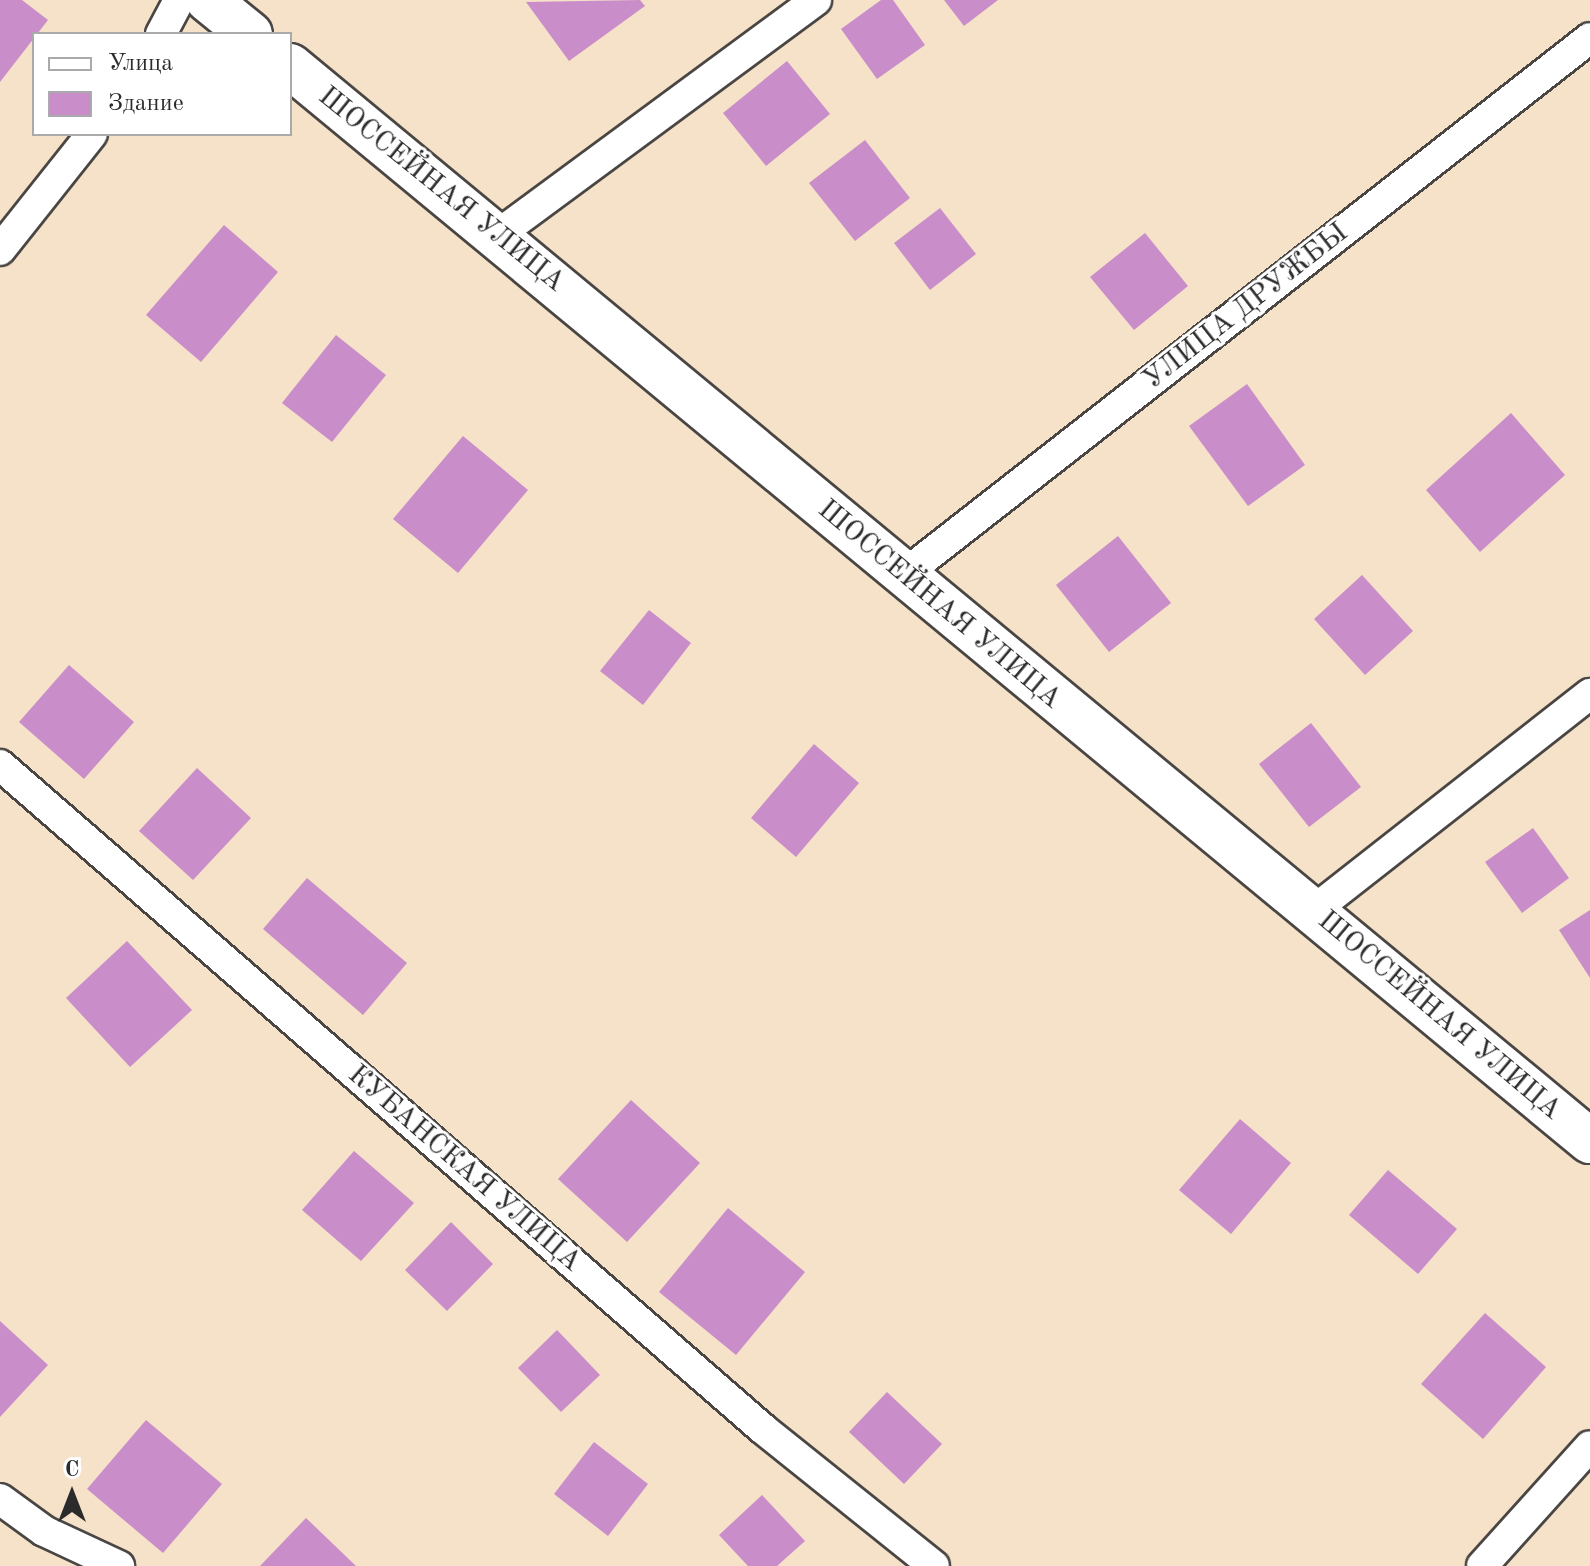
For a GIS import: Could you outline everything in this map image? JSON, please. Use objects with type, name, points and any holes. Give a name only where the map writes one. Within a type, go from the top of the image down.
[{"type":"main road","points":[[208,0],[248,32]]},
{"type":"main road","name":"ШОССЕЙНАЯ УЛИЦА","points":[[292,68],[499,234],[902,576],[1590,1141]]},
{"type":"street","points":[[162,32],[179,0]]},
{"type":"street","points":[[499,234],[816,0]]},
{"type":"street","name":"УЛИЦА ДРУЖБЫ","points":[[902,576],[1590,38]]},
{"type":"street","points":[[0,250],[90,136]]},
{"type":"street","points":[[1313,911],[1590,694]]},
{"type":"street","name":"КУБАНСКАЯ УЛИЦА","points":[[0,765],[751,1418],[934,1566]]},
{"type":"street","points":[[1482,1566],[1590,1446]]},
{"type":"street","points":[[0,1499],[44,1531],[119,1566]]},
{"type":"building","points":[[0,0],[22,0],[48,20],[39,32],[32,32],[32,41],[0,82]]},
{"type":"building","points":[[640,0],[645,6],[569,61],[526,2]]},
{"type":"building","points":[[881,0],[893,0],[925,45],[877,79],[841,29]]},
{"type":"building","points":[[944,0],[998,0],[964,26]]},
{"type":"building","points":[[787,61],[830,114],[766,166],[723,113]]},
{"type":"building","points":[[865,140],[910,198],[855,241],[809,183]]},
{"type":"building","points":[[940,208],[976,254],[930,290],[894,243]]},
{"type":"building","points":[[224,225],[278,272],[201,362],[146,315]]},
{"type":"building","points":[[1145,233],[1188,286],[1134,330],[1090,277]]},
{"type":"building","points":[[336,335],[386,375],[332,442],[282,403]]},
{"type":"building","points":[[1247,384],[1305,465],[1248,506],[1189,426]]},
{"type":"building","points":[[1511,413],[1565,475],[1480,552],[1426,490]]},
{"type":"building","points":[[463,436],[528,490],[458,573],[393,519]]},
{"type":"building","points":[[1118,536],[1171,603],[1109,652],[1056,585]]},
{"type":"building","points":[[1362,575],[1413,631],[1365,675],[1314,619]]},
{"type":"building","points":[[649,610],[691,643],[643,705],[600,671]]},
{"type":"building","points":[[69,665],[134,722],[84,779],[19,722]]},
{"type":"building","points":[[1311,723],[1361,787],[1309,827],[1259,764]]},
{"type":"building","points":[[814,744],[859,783],[796,857],[751,818]]},
{"type":"building","points":[[197,768],[251,818],[193,880],[139,831]]},
{"type":"building","points":[[1533,828],[1569,878],[1522,913],[1485,862]]},
{"type":"building","points":[[307,878],[407,963],[363,1015],[263,929]]},
{"type":"building","points":[[1590,910],[1590,978],[1559,930]]},
{"type":"building","points":[[127,941],[192,1010],[130,1067],[66,998]]},
{"type":"building","points":[[631,1100],[700,1163],[627,1242],[558,1179]]},
{"type":"building","points":[[1240,1119],[1291,1163],[1231,1234],[1179,1190]]},
{"type":"building","points":[[354,1151],[414,1203],[361,1261],[302,1210]]},
{"type":"building","points":[[1388,1170],[1457,1229],[1418,1274],[1349,1215]]},
{"type":"building","points":[[728,1208],[805,1272],[736,1355],[659,1292]]},
{"type":"building","points":[[451,1222],[493,1264],[447,1311],[405,1270]]},
{"type":"building","points":[[1485,1313],[1546,1367],[1483,1439],[1421,1384]]},
{"type":"building","points":[[0,1321],[48,1365],[0,1417]]},
{"type":"building","points":[[557,1330],[600,1375],[561,1412],[518,1368]]},
{"type":"building","points":[[887,1392],[942,1444],[904,1484],[849,1432]]},
{"type":"building","points":[[146,1420],[222,1484],[163,1553],[87,1489]]},
{"type":"building","points":[[594,1442],[648,1484],[608,1536],[554,1494]]},
{"type":"building","points":[[762,1495],[805,1541],[777,1566],[748,1566],[719,1535]]},
{"type":"building","points":[[306,1518],[356,1566],[260,1566]]}]
